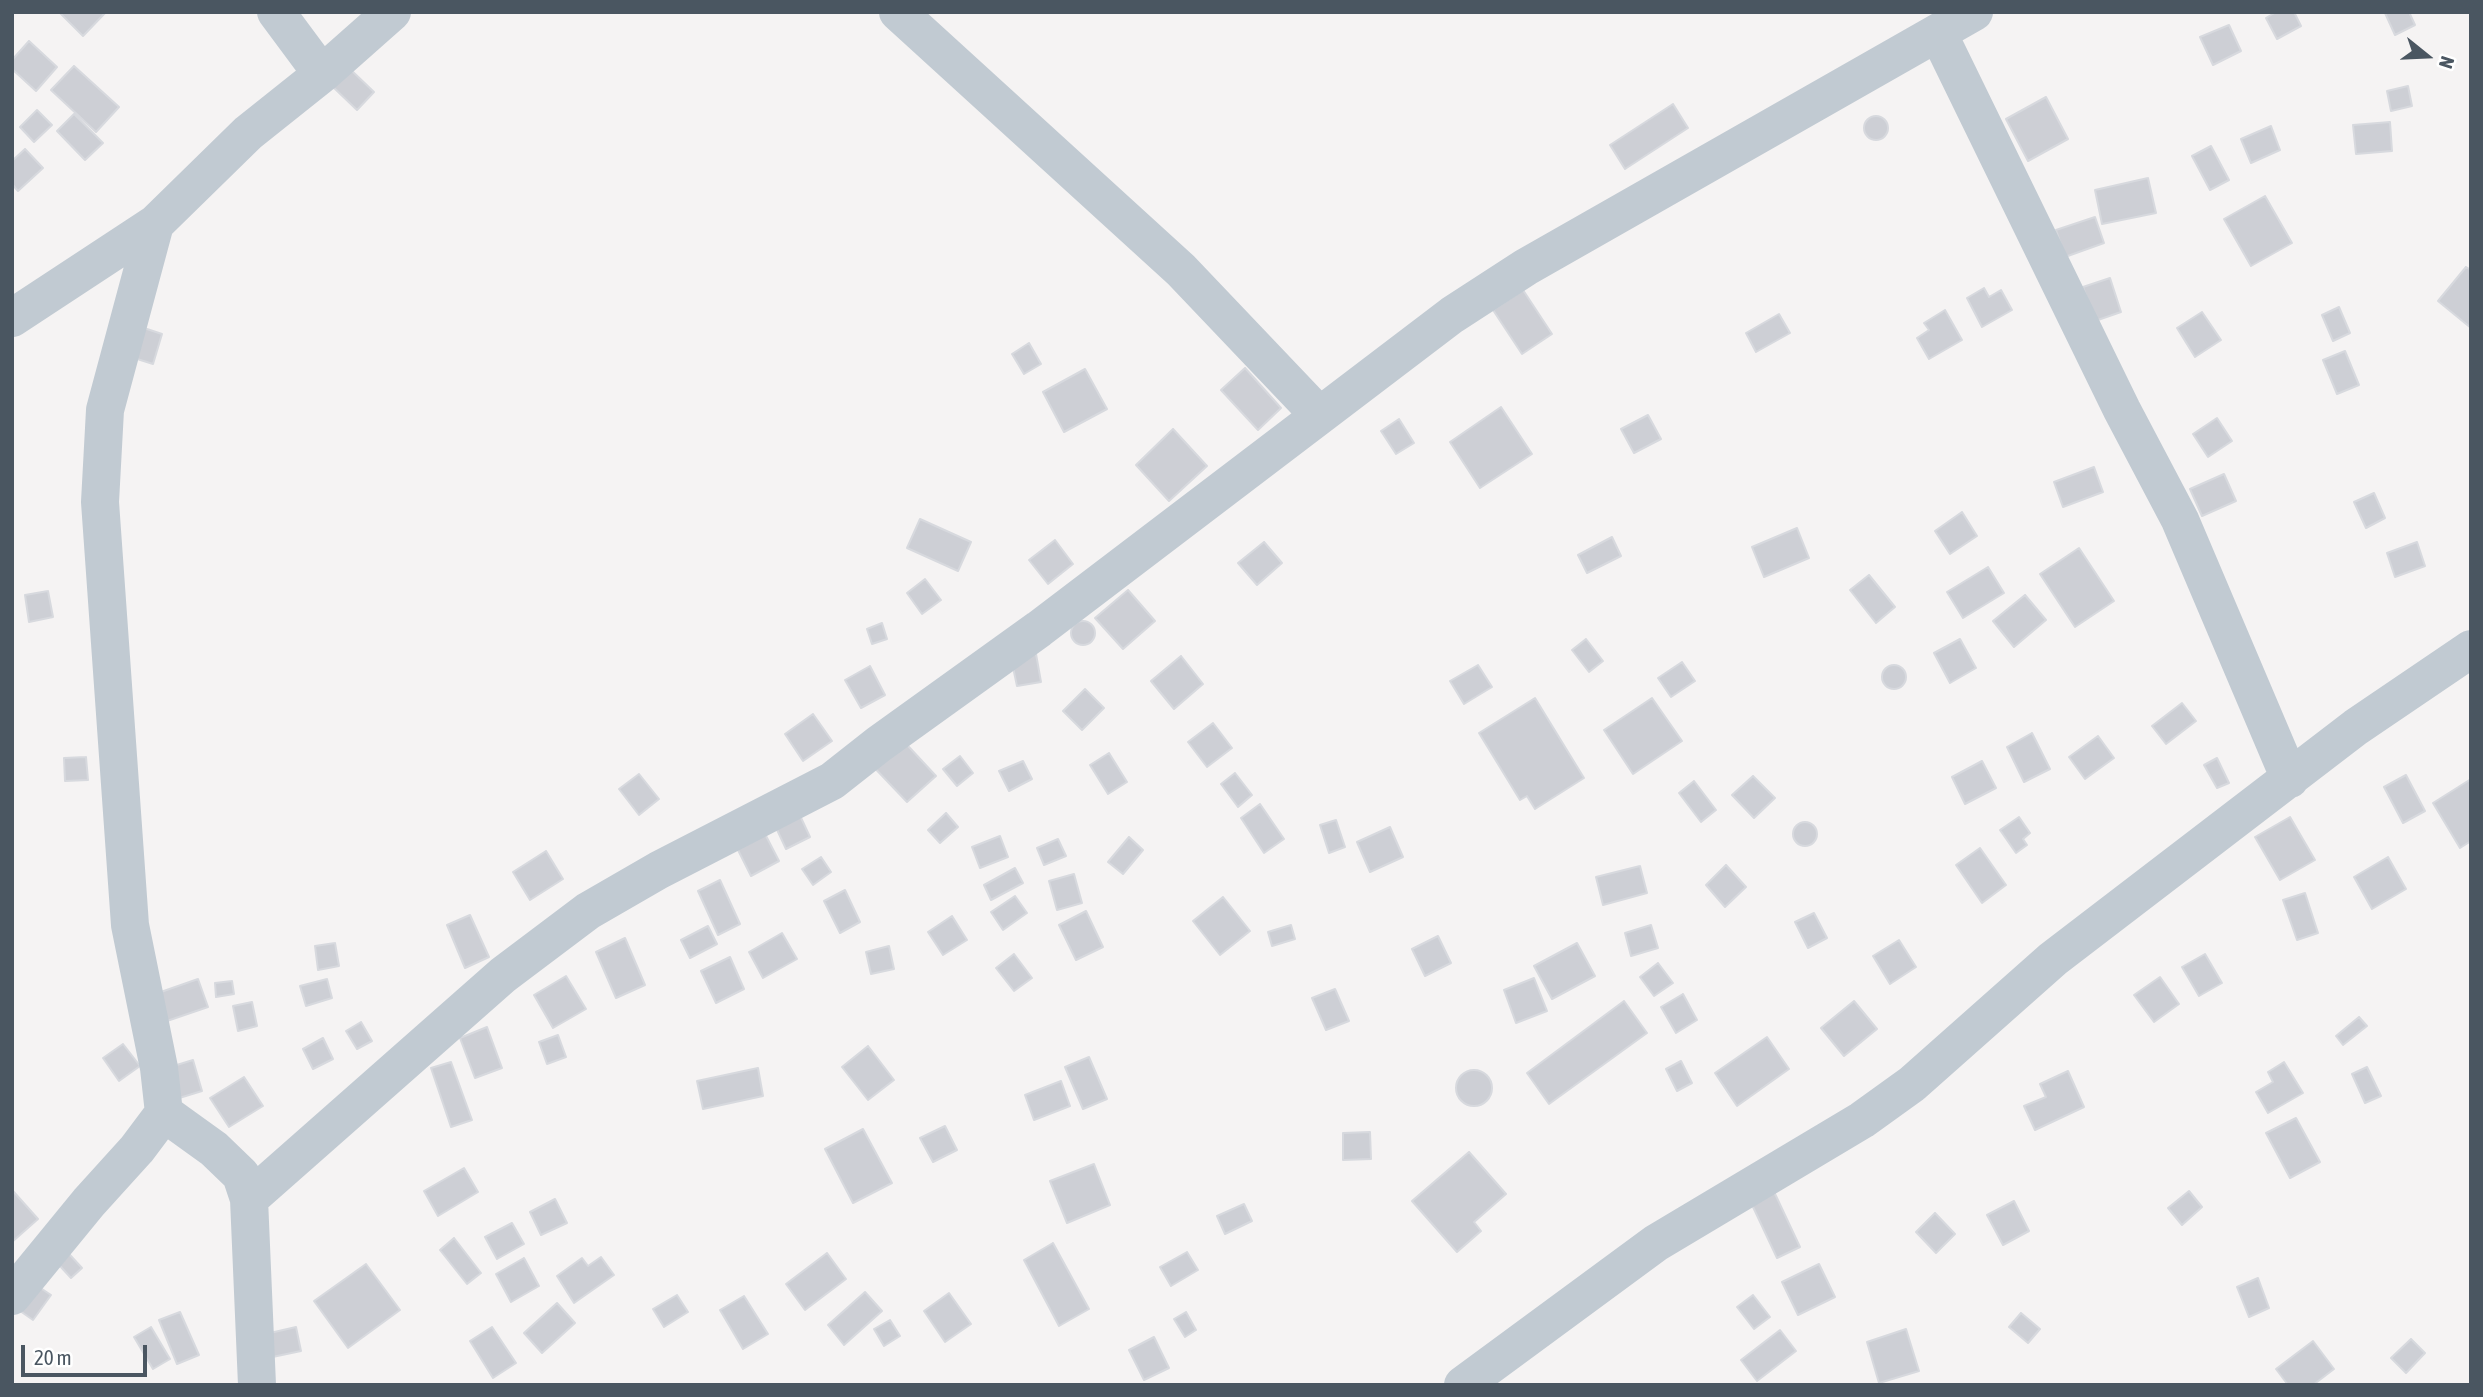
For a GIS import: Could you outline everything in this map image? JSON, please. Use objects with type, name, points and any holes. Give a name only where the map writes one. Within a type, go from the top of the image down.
[{"type":"street","points":[[276,12],[322,74]]},
{"type":"street","points":[[12,318],[156,224],[248,133],[322,74],[392,12]]},
{"type":"street","points":[[898,12],[1181,270],[1319,415]]},
{"type":"street","points":[[249,1199],[503,975],[588,911],[659,870],[832,781],[1039,629],[1452,315],[1526,267],[1974,12]]},
{"type":"street","points":[[1938,33],[2122,410],[2180,520],[2290,779]]},
{"type":"street","points":[[12,1296],[89,1202],[137,1149],[164,1113],[159,1068],[130,925],[100,502],[105,410],[156,224]]},
{"type":"street","points":[[1463,1385],[1657,1243],[1862,1119],[1912,1084],[2053,959],[2356,727],[2471,649]]},
{"type":"street","points":[[164,1113],[214,1149],[241,1175],[249,1199],[257,1385]]},
{"type":"building","points":[[59,12],[106,12],[83,36]]},
{"type":"building","points":[[2276,12],[2294,12],[2301,26],[2277,39],[2266,18]]},
{"type":"building","points":[[2409,12],[2415,25],[2395,35],[2385,13]]},
{"type":"building","points":[[2229,25],[2241,51],[2213,65],[2200,37]]},
{"type":"building","points":[[29,41],[57,67],[36,91],[12,69],[12,60]]},
{"type":"building","points":[[74,66],[119,107],[96,132],[51,90]]},
{"type":"building","points":[[351,70],[374,92],[357,110],[333,87]]},
{"type":"building","points":[[2408,86],[2412,106],[2391,111],[2387,91]]},
{"type":"building","points":[[2046,97],[2068,139],[2028,161],[2006,119]]},
{"type":"building","points":[[1673,104],[1688,128],[1625,169],[1610,145]]},
{"type":"building","points":[[37,110],[52,125],[34,142],[20,127]]},
{"type":"building","points":[[74,114],[103,143],[85,160],[57,131]]},
{"type":"building","points":[[1876,116],[1884,120],[1888,128],[1884,136],[1876,140],[1868,136],[1864,128],[1868,120]]},
{"type":"building","points":[[2390,122],[2392,151],[2356,154],[2353,125]]},
{"type":"building","points":[[2271,126],[2280,150],[2251,163],[2241,139]]},
{"type":"building","points":[[2211,146],[2229,180],[2210,190],[2192,156]]},
{"type":"building","points":[[25,149],[43,168],[18,191],[12,184],[12,161]]},
{"type":"building","points":[[2148,178],[2156,213],[2102,224],[2095,190]]},
{"type":"building","points":[[2265,196],[2292,243],[2251,266],[2224,219]]},
{"type":"building","points":[[2095,217],[2104,243],[2065,257],[2056,230]]},
{"type":"building","points":[[2466,267],[2471,270],[2471,328],[2438,301]]},
{"type":"building","points":[[2110,278],[2121,312],[2095,321],[2083,287]]},
{"type":"building","points":[[1984,288],[1989,297],[2001,290],[2012,310],[1982,327],[1967,298]]},
{"type":"building","points":[[1523,290],[1552,334],[1522,354],[1493,310]]},
{"type":"building","points":[[2339,307],[2350,333],[2333,341],[2322,315]]},
{"type":"building","points":[[1945,310],[1962,340],[1929,359],[1917,338],[1929,330],[1924,323]]},
{"type":"building","points":[[2202,312],[2221,340],[2195,357],[2177,328]]},
{"type":"building","points":[[1779,314],[1790,333],[1756,352],[1746,333]]},
{"type":"building","points":[[141,327],[162,334],[153,364],[131,357]]},
{"type":"building","points":[[1029,343],[1041,364],[1024,374],[1012,354]]},
{"type":"building","points":[[2345,351],[2359,385],[2337,394],[2323,360]]},
{"type":"building","points":[[1245,368],[1281,408],[1258,430],[1221,390]]},
{"type":"building","points":[[1085,369],[1107,409],[1064,432],[1043,392]]},
{"type":"building","points":[[1501,407],[1532,454],[1480,488],[1450,442]]},
{"type":"building","points":[[1648,415],[1661,439],[1634,453],[1621,429]]},
{"type":"building","points":[[2217,418],[2232,441],[2208,457],[2193,434]]},
{"type":"building","points":[[1399,419],[1414,443],[1396,454],[1381,431]]},
{"type":"building","points":[[1173,429],[1207,466],[1169,501],[1136,465]]},
{"type":"building","points":[[2094,467],[2103,492],[2063,507],[2054,482]]},
{"type":"building","points":[[2224,474],[2236,501],[2202,516],[2190,489]]},
{"type":"building","points":[[2374,493],[2385,518],[2366,528],[2354,502]]},
{"type":"building","points":[[1962,512],[1977,536],[1950,554],[1935,531]]},
{"type":"building","points":[[920,519],[971,542],[958,571],[907,548]]},
{"type":"building","points":[[1797,528],[1809,558],[1764,577],[1752,547]]},
{"type":"building","points":[[1612,537],[1621,556],[1587,573],[1578,555]]},
{"type":"building","points":[[1055,540],[1073,564],[1048,584],[1029,560]]},
{"type":"building","points":[[1264,542],[1282,563],[1257,585],[1238,563]]},
{"type":"building","points":[[2417,542],[2425,566],[2395,577],[2387,553]]},
{"type":"building","points":[[2079,548],[2114,601],[2075,627],[2040,574]]},
{"type":"building","points":[[1988,567],[2004,593],[1963,618],[1947,592]]},
{"type":"building","points":[[1869,575],[1895,607],[1876,623],[1850,590]]},
{"type":"building","points":[[925,579],[941,600],[922,614],[907,593]]},
{"type":"building","points":[[1128,590],[1155,621],[1123,649],[1095,618]]},
{"type":"building","points":[[48,591],[53,617],[29,622],[25,595]]},
{"type":"building","points":[[2025,595],[2046,620],[2014,647],[1993,621]]},
{"type":"building","points":[[1083,621],[1091,625],[1095,633],[1091,641],[1083,645],[1075,641],[1071,633],[1075,625]]},
{"type":"building","points":[[882,623],[887,639],[872,644],[867,629]]},
{"type":"building","points":[[1586,639],[1603,661],[1589,672],[1572,650]]},
{"type":"building","points":[[1960,639],[1976,668],[1950,683],[1934,653]]},
{"type":"building","points":[[1036,654],[1041,682],[1017,686],[1011,658]]},
{"type":"building","points":[[1181,656],[1203,684],[1174,709],[1151,681]]},
{"type":"building","points":[[1682,662],[1695,681],[1671,697],[1658,678]]},
{"type":"building","points":[[1478,665],[1492,687],[1464,704],[1450,681]]},
{"type":"building","points":[[1894,665],[1902,669],[1906,677],[1902,685],[1894,689],[1886,685],[1882,677],[1886,669]]},
{"type":"building","points":[[870,666],[885,695],[861,708],[845,680]]},
{"type":"building","points":[[1085,689],[1104,708],[1082,730],[1063,711]]},
{"type":"building","points":[[1535,698],[1584,778],[1535,809],[1527,796],[1520,800],[1479,733]]},
{"type":"building","points":[[1652,698],[1682,741],[1633,774],[1604,730]]},
{"type":"building","points":[[2182,703],[2196,721],[2166,744],[2152,726]]},
{"type":"building","points":[[813,714],[832,741],[803,761],[785,734]]},
{"type":"building","points":[[1213,723],[1232,748],[1207,767],[1188,742]]},
{"type":"building","points":[[896,733],[936,776],[907,802],[867,760]]},
{"type":"building","points":[[2032,733],[2050,769],[2024,782],[2007,747]]},
{"type":"building","points":[[2098,736],[2114,758],[2085,779],[2069,757]]},
{"type":"building","points":[[1109,753],[1127,782],[1108,794],[1090,765]]},
{"type":"building","points":[[960,756],[973,773],[957,786],[943,769]]},
{"type":"building","points":[[86,757],[88,780],[65,781],[64,758]]},
{"type":"building","points":[[2217,758],[2229,783],[2217,788],[2204,765]]},
{"type":"building","points":[[1023,761],[1032,779],[1009,791],[999,771]]},
{"type":"building","points":[[1982,761],[1996,788],[1965,804],[1952,777]]},
{"type":"building","points":[[1235,773],[1252,795],[1238,807],[1221,784]]},
{"type":"building","points":[[639,774],[659,799],[639,815],[619,789]]},
{"type":"building","points":[[2406,775],[2425,811],[2403,823],[2384,787]]},
{"type":"building","points":[[1753,776],[1775,798],[1754,818],[1732,795]]},
{"type":"building","points":[[2471,779],[2471,841],[2460,848],[2433,803]]},
{"type":"building","points":[[1694,781],[1716,810],[1701,822],[1679,793]]},
{"type":"building","points":[[1260,804],[1284,839],[1264,853],[1241,818]]},
{"type":"building","points":[[796,807],[810,837],[786,849],[772,819]]},
{"type":"building","points":[[946,813],[958,827],[940,843],[928,830]]},
{"type":"building","points":[[2019,817],[2030,833],[2023,839],[2027,845],[2016,853],[2000,830]]},
{"type":"building","points":[[2290,817],[2315,860],[2280,880],[2255,837]]},
{"type":"building","points":[[1336,820],[1345,847],[1329,853],[1320,825]]},
{"type":"building","points":[[1805,822],[1813,826],[1817,834],[1813,842],[1805,846],[1797,842],[1793,834],[1797,826]]},
{"type":"building","points":[[1390,827],[1403,857],[1370,872],[1357,842]]},
{"type":"building","points":[[764,832],[779,861],[751,876],[736,846]]},
{"type":"building","points":[[1000,836],[1008,857],[980,868],[972,847]]},
{"type":"building","points":[[1129,837],[1143,850],[1123,874],[1108,862]]},
{"type":"building","points":[[1058,839],[1066,856],[1044,865],[1037,848]]},
{"type":"building","points":[[1980,848],[2006,885],[1982,903],[1956,865]]},
{"type":"building","points":[[546,851],[563,879],[530,900],[513,872]]},
{"type":"building","points":[[821,857],[831,872],[813,885],[802,869]]},
{"type":"building","points":[[2388,857],[2406,889],[2372,909],[2354,877]]},
{"type":"building","points":[[1726,865],[1746,887],[1725,907],[1706,885]]},
{"type":"building","points":[[1640,866],[1647,893],[1603,905],[1596,877]]},
{"type":"building","points":[[1015,868],[1023,883],[991,900],[984,885]]},
{"type":"building","points":[[1074,874],[1082,903],[1057,910],[1049,881]]},
{"type":"building","points":[[720,880],[740,924],[718,935],[698,891]]},
{"type":"building","points":[[845,890],[860,922],[840,933],[824,901]]},
{"type":"building","points":[[2305,893],[2318,933],[2297,940],[2283,900]]},
{"type":"building","points":[[1015,896],[1027,913],[1003,930],[991,912]]},
{"type":"building","points":[[1223,897],[1250,931],[1220,955],[1193,921]]},
{"type":"building","points":[[1086,911],[1103,947],[1076,960],[1059,925]]},
{"type":"building","points":[[1814,913],[1827,938],[1808,948],[1795,922]]},
{"type":"building","points":[[470,915],[489,957],[465,968],[447,925]]},
{"type":"building","points":[[952,916],[967,940],[943,955],[928,932]]},
{"type":"building","points":[[1291,925],[1295,939],[1272,946],[1268,932]]},
{"type":"building","points":[[1651,925],[1658,948],[1631,956],[1625,933]]},
{"type":"building","points":[[708,926],[717,944],[690,958],[681,940]]},
{"type":"building","points":[[782,933],[797,959],[763,978],[749,952]]},
{"type":"building","points":[[1438,936],[1451,963],[1425,976],[1412,949]]},
{"type":"building","points":[[625,938],[645,985],[616,998],[596,952]]},
{"type":"building","points":[[1899,940],[1916,967],[1890,984],[1873,956]]},
{"type":"building","points":[[335,943],[339,966],[318,970],[315,946]]},
{"type":"building","points":[[1577,943],[1595,976],[1552,999],[1534,966]]},
{"type":"building","points":[[889,946],[894,969],[871,974],[866,952]]},
{"type":"building","points":[[1014,954],[1032,978],[1014,991],[996,968]]},
{"type":"building","points":[[2205,954],[2222,983],[2199,996],[2182,967]]},
{"type":"building","points":[[730,957],[744,989],[716,1003],[701,971]]},
{"type":"building","points":[[1658,963],[1673,983],[1654,996],[1640,977]]},
{"type":"building","points":[[566,976],[586,1009],[553,1028],[534,995]]},
{"type":"building","points":[[2160,977],[2179,1004],[2154,1022],[2134,995]]},
{"type":"building","points":[[1534,978],[1547,1011],[1516,1023],[1504,990]]},
{"type":"building","points":[[198,979],[208,1007],[167,1021],[158,993]]},
{"type":"building","points":[[327,979],[332,998],[306,1006],[300,986]]},
{"type":"building","points":[[232,981],[234,994],[216,997],[215,983]]},
{"type":"building","points":[[1335,989],[1349,1021],[1326,1030],[1312,998]]},
{"type":"building","points":[[1683,994],[1697,1020],[1676,1033],[1661,1007]]},
{"type":"building","points":[[1624,1001],[1647,1033],[1549,1104],[1527,1073]]},
{"type":"building","points":[[1854,1001],[1877,1029],[1844,1056],[1821,1028]]},
{"type":"building","points":[[252,1002],[257,1026],[238,1031],[233,1006]]},
{"type":"building","points":[[2359,1017],[2367,1026],[2343,1045],[2336,1036]]},
{"type":"building","points":[[361,1022],[372,1041],[357,1049],[346,1031]]},
{"type":"building","points":[[487,1027],[502,1068],[475,1078],[460,1038]]},
{"type":"building","points":[[558,1035],[566,1057],[547,1064],[539,1042]]},
{"type":"building","points":[[1767,1037],[1789,1069],[1737,1106],[1715,1073]]},
{"type":"building","points":[[323,1038],[333,1059],[313,1069],[303,1049]]},
{"type":"building","points":[[123,1044],[140,1066],[119,1081],[103,1058]]},
{"type":"building","points":[[868,1046],[894,1080],[868,1100],[842,1067]]},
{"type":"building","points":[[1089,1057],[1107,1099],[1083,1109],[1065,1067]]},
{"type":"building","points":[[193,1060],[202,1091],[176,1099],[167,1068]]},
{"type":"building","points":[[1681,1061],[1692,1083],[1677,1091],[1666,1069]]},
{"type":"building","points":[[451,1062],[472,1120],[451,1127],[431,1068]]},
{"type":"building","points":[[2284,1062],[2303,1093],[2268,1113],[2256,1092],[2273,1082],[2268,1072]]},
{"type":"building","points":[[2367,1067],[2381,1096],[2365,1103],[2352,1074]]},
{"type":"building","points":[[758,1068],[763,1096],[703,1109],[697,1081]]},
{"type":"building","points":[[1474,1070],[1487,1075],[1492,1088],[1487,1101],[1474,1106],[1461,1101],[1456,1088],[1461,1075]]},
{"type":"building","points":[[2068,1071],[2084,1107],[2035,1130],[2024,1106],[2046,1097],[2040,1084]]},
{"type":"building","points":[[244,1077],[263,1106],[229,1127],[210,1098]]},
{"type":"building","points":[[1061,1081],[1070,1106],[1034,1120],[1025,1095]]},
{"type":"building","points":[[2296,1118],[2320,1162],[2290,1178],[2266,1133]]},
{"type":"building","points":[[945,1126],[957,1150],[933,1162],[920,1138]]},
{"type":"building","points":[[863,1129],[892,1183],[853,1203],[825,1149]]},
{"type":"building","points":[[1370,1132],[1371,1159],[1343,1160],[1343,1133]]},
{"type":"building","points":[[1469,1152],[1506,1194],[1474,1222],[1481,1231],[1457,1252],[1412,1201]]},
{"type":"building","points":[[1094,1164],[1110,1205],[1067,1223],[1050,1181]]},
{"type":"building","points":[[464,1168],[478,1192],[438,1216],[424,1191]]},
{"type":"building","points":[[1769,1181],[1800,1247],[1777,1258],[1746,1192]]},
{"type":"building","points":[[2189,1191],[2202,1207],[2182,1225],[2168,1208]]},
{"type":"building","points":[[12,1192],[38,1219],[12,1242]]},
{"type":"building","points":[[555,1199],[567,1223],[541,1235],[530,1212]]},
{"type":"building","points":[[2014,1201],[2029,1231],[2003,1245],[1987,1215]]},
{"type":"building","points":[[1244,1204],[1252,1221],[1225,1234],[1217,1216]]},
{"type":"building","points":[[1935,1213],[1955,1234],[1936,1253],[1916,1232]]},
{"type":"building","points":[[512,1223],[524,1244],[497,1259],[485,1237]]},
{"type":"building","points":[[454,1238],[481,1273],[467,1284],[440,1250]]},
{"type":"building","points":[[59,1243],[82,1268],[71,1278],[48,1253]]},
{"type":"building","points":[[1053,1243],[1089,1309],[1059,1326],[1024,1260]]},
{"type":"building","points":[[1187,1252],[1198,1270],[1171,1286],[1160,1267]]},
{"type":"building","points":[[827,1253],[846,1279],[805,1310],[786,1284]]},
{"type":"building","points":[[601,1257],[614,1275],[574,1303],[557,1276],[582,1258],[588,1266]]},
{"type":"building","points":[[524,1258],[539,1286],[511,1302],[496,1274]]},
{"type":"building","points":[[366,1264],[400,1310],[348,1348],[314,1301]]},
{"type":"building","points":[[1819,1264],[1835,1297],[1798,1315],[1782,1282]]},
{"type":"building","points":[[2258,1278],[2269,1308],[2249,1317],[2237,1287]]},
{"type":"building","points":[[30,1281],[51,1295],[33,1320],[13,1306]]},
{"type":"building","points":[[865,1292],[882,1311],[844,1345],[828,1325]]},
{"type":"building","points":[[949,1293],[971,1324],[945,1342],[924,1311]]},
{"type":"building","points":[[677,1295],[688,1312],[664,1327],[653,1309]]},
{"type":"building","points":[[1753,1295],[1770,1317],[1754,1329],[1737,1307]]},
{"type":"building","points":[[744,1296],[768,1334],[743,1349],[720,1310]]},
{"type":"building","points":[[557,1303],[575,1323],[542,1353],[524,1333]]},
{"type":"building","points":[[180,1312],[199,1355],[177,1364],[159,1320]]},
{"type":"building","points":[[1186,1312],[1196,1330],[1185,1337],[1174,1319]]},
{"type":"building","points":[[2021,1313],[2040,1329],[2028,1343],[2009,1327]]},
{"type":"building","points":[[890,1320],[900,1336],[884,1346],[874,1329]]},
{"type":"building","points":[[151,1327],[170,1359],[153,1369],[134,1337]]},
{"type":"building","points":[[296,1327],[301,1351],[263,1359],[257,1336]]},
{"type":"building","points":[[492,1327],[516,1363],[493,1378],[470,1341]]},
{"type":"building","points":[[1906,1329],[1919,1371],[1879,1383],[1867,1342]]},
{"type":"building","points":[[1780,1330],[1796,1351],[1757,1381],[1741,1360]]},
{"type":"building","points":[[1154,1337],[1169,1368],[1144,1380],[1129,1350]]},
{"type":"building","points":[[2411,1339],[2425,1353],[2406,1373],[2391,1358]]},
{"type":"building","points":[[2313,1341],[2334,1369],[2313,1385],[2288,1385],[2276,1369]]}]
